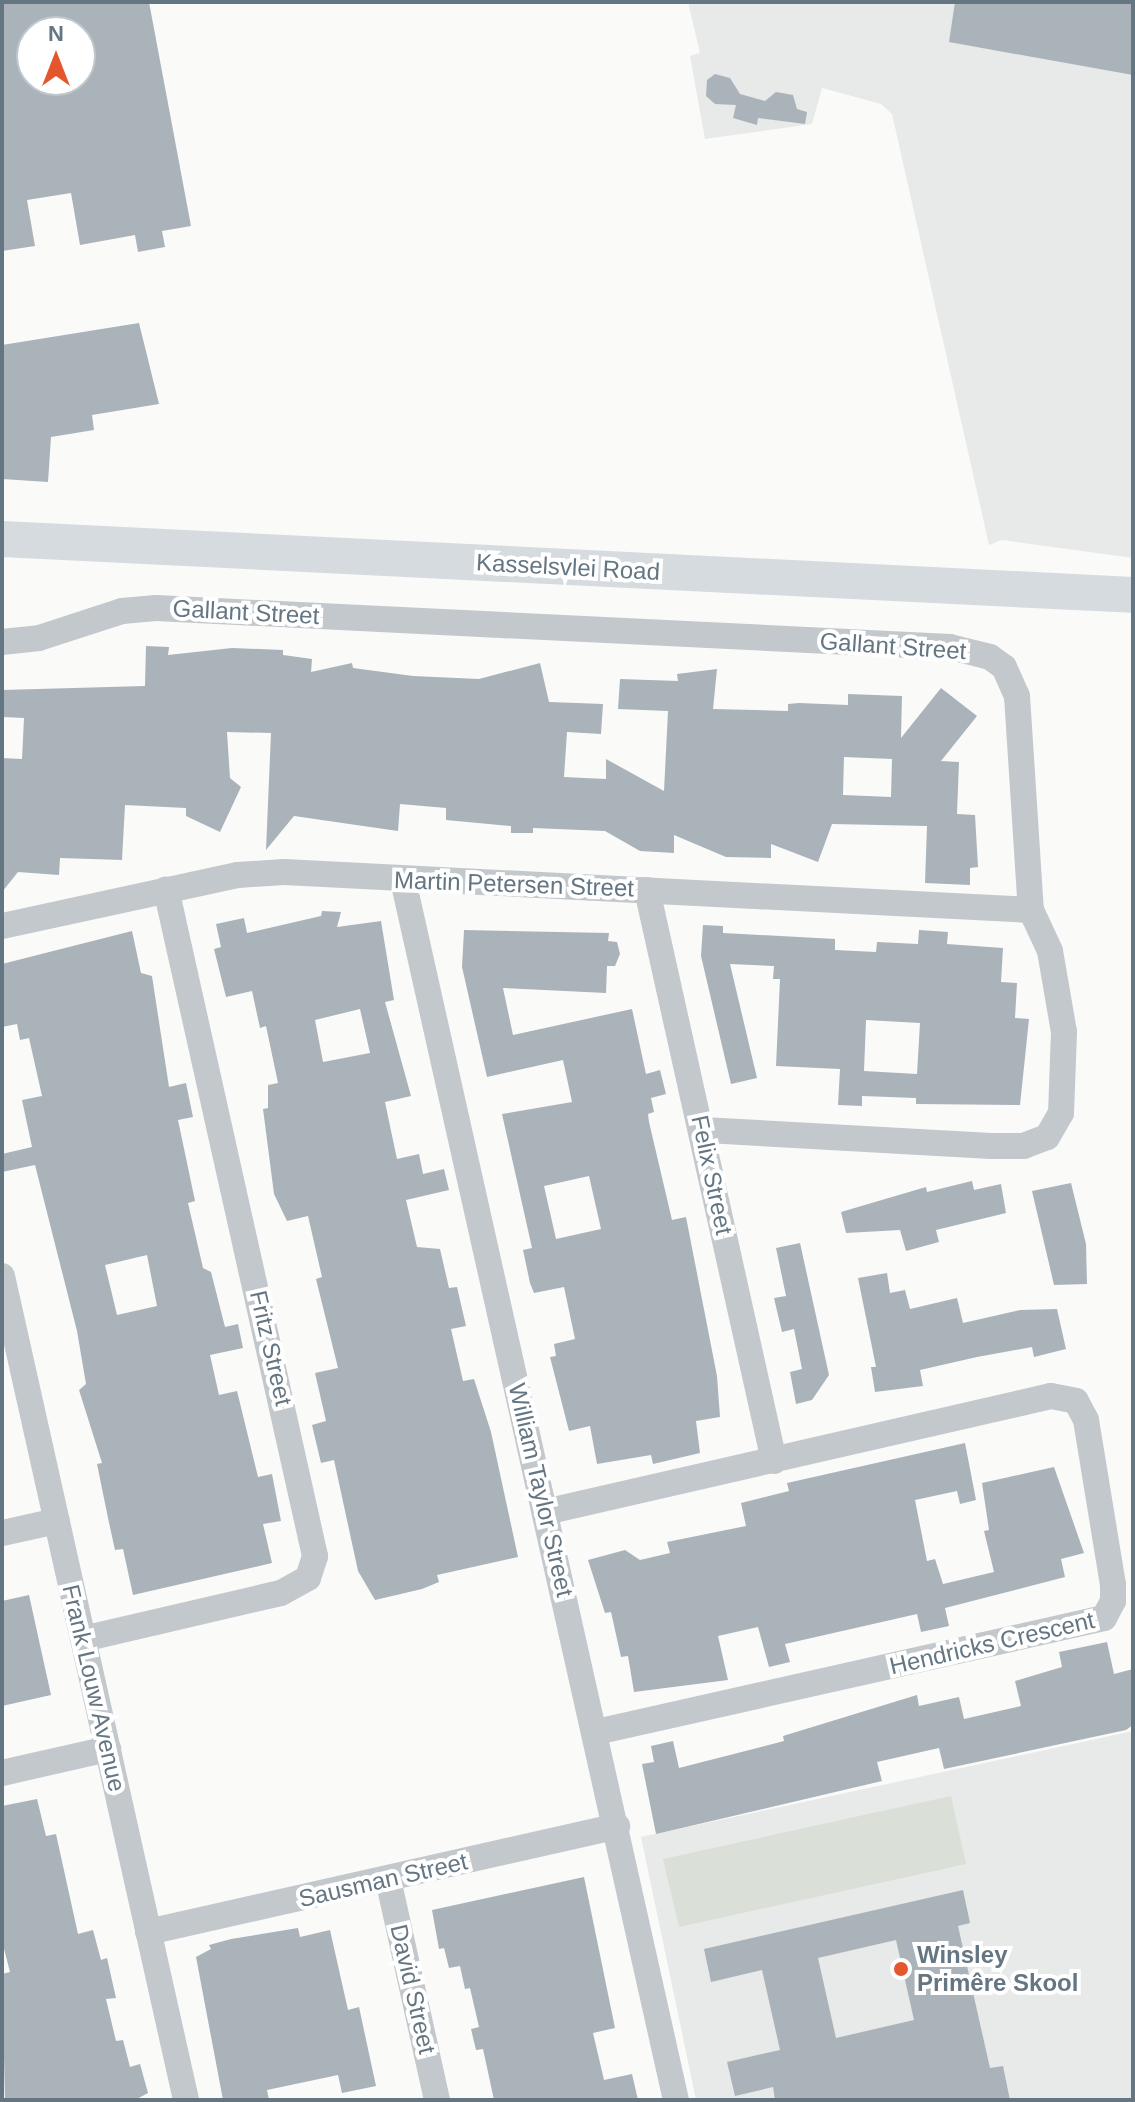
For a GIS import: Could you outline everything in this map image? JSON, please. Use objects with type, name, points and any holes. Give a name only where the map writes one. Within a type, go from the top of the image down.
[{"type":"street","name":"Kasselsvlei Road","points":[[2,539],[1133,595]]},
{"type":"street","name":"Gallant Street","points":[[2,642],[39,638],[113,613],[156,608],[977,651],[1004,667],[1017,696],[1031,910],[1050,951],[1064,1032],[1061,1113],[1047,1137],[1024,1146],[991,1146],[702,1130]]},
{"type":"street","name":"Martin Petersen Street","points":[[2,926],[166,889],[284,872],[1031,910]]},
{"type":"street","name":"William Taylor Street","points":[[403,880],[676,2100]]},
{"type":"street","name":"Fritz Street","points":[[83,1639],[290,1590],[308,1578],[315,1556],[166,889]]},
{"type":"street","name":"Felix Street","points":[[647,890],[774,1461]]},
{"type":"street","name":"Frank Louw Avenue","points":[[3,1284],[186,2100]]},
{"type":"street","name":"Hendricks Crescent","points":[[545,1512],[1066,1396],[1083,1408],[1086,1420],[1113,1585],[1111,1611],[1095,1621],[596,1732]]},
{"type":"street","points":[[2,1533],[57,1521]]},
{"type":"street","points":[[2,1773],[108,1749]]},
{"type":"street","name":"Sausman Street","points":[[148,1932],[617,1826]]},
{"type":"street","name":"David Street","points":[[388,1879],[437,2100]]},
{"type":"shaded area","points":[[688,2],[1133,2],[1133,558],[1002,540],[989,545],[892,114],[881,104],[822,88],[812,124],[705,139],[690,56],[700,53]]},
{"type":"shaded area","name":"Winsley Primêre Skool","points":[[1133,1731],[1133,2100],[696,2100],[641,1837]]},
{"type":"shaded area","points":[[951,1796],[966,1864],[679,1927],[663,1859]]},
{"type":"building","points":[[2,2],[149,2],[191,226],[162,231],[165,247],[138,252],[135,235],[80,245],[71,193],[27,200],[35,246],[2,251]]},
{"type":"building","points":[[955,2],[1133,2],[1133,75],[949,42]]},
{"type":"building","points":[[715,74],[730,78],[740,94],[765,101],[776,92],[793,95],[797,109],[807,112],[805,124],[758,118],[757,125],[733,118],[736,105],[715,104],[706,96],[707,80]]},
{"type":"building","points":[[139,323],[159,404],[92,415],[94,430],[51,437],[48,482],[2,479],[2,345]]},
{"type":"building","points":[[146,646],[169,647],[168,655],[232,648],[283,650],[283,655],[312,659],[311,672],[352,663],[353,668],[413,676],[479,679],[540,663],[549,702],[603,704],[601,734],[567,732],[564,777],[606,779],[606,759],[664,791],[668,711],[618,709],[620,679],[678,681],[677,674],[717,669],[713,709],[788,711],[788,704],[848,705],[848,694],[902,696],[901,738],[941,688],[977,716],[941,761],[959,762],[957,814],[975,815],[978,867],[970,868],[970,885],[925,883],[927,826],[832,824],[818,862],[771,844],[771,858],[726,857],[674,835],[674,853],[640,851],[605,831],[533,828],[533,833],[511,833],[511,826],[446,820],[446,808],[400,804],[398,831],[294,816],[266,850],[271,733],[227,732],[230,778],[241,787],[220,832],[186,816],[186,808],[125,805],[122,860],[60,858],[59,875],[18,872],[2,892],[2,758],[22,759],[24,718],[3,717],[2,690],[145,686]],"holes":[[[844,757],[892,759],[891,797],[843,795]]]},
{"type":"building","points":[[322,911],[341,912],[337,927],[381,921],[394,1000],[385,1002],[411,1096],[385,1102],[397,1159],[419,1154],[423,1174],[444,1169],[449,1190],[406,1200],[417,1247],[440,1249],[449,1288],[457,1287],[466,1326],[451,1329],[463,1381],[474,1379],[491,1432],[518,1557],[437,1575],[439,1582],[422,1589],[375,1600],[358,1571],[334,1460],[321,1463],[312,1425],[326,1421],[315,1373],[338,1368],[316,1279],[322,1277],[308,1216],[287,1221],[274,1194],[263,1109],[268,1108],[268,1085],[278,1083],[266,1026],[260,1028],[252,991],[226,997],[214,949],[221,947],[216,924],[244,918],[247,933],[321,916]],"holes":[[[360,1009],[370,1053],[323,1062],[315,1020]]]},
{"type":"building","points":[[703,925],[723,926],[723,933],[835,939],[835,950],[876,952],[877,942],[918,944],[919,930],[948,932],[947,944],[1003,948],[1001,982],[1017,983],[1015,1018],[1029,1019],[1020,1105],[916,1104],[916,1098],[862,1096],[862,1106],[838,1105],[840,1069],[776,1066],[780,979],[773,979],[774,966],[730,964],[757,1078],[731,1084],[701,956]],"holes":[[[866,1020],[920,1023],[917,1074],[864,1071]]]},
{"type":"building","points":[[464,930],[609,933],[608,941],[617,942],[620,954],[615,966],[607,966],[606,993],[503,988],[513,1035],[632,1009],[646,1074],[660,1070],[666,1094],[651,1098],[654,1112],[648,1114],[649,1122],[672,1220],[686,1217],[717,1376],[720,1417],[696,1421],[700,1453],[653,1464],[651,1455],[597,1464],[590,1426],[569,1431],[550,1357],[556,1356],[554,1344],[575,1339],[564,1287],[534,1293],[530,1283],[523,1250],[532,1248],[502,1114],[572,1102],[563,1060],[487,1077],[462,967]],"holes":[[[589,1176],[601,1229],[556,1239],[544,1186]]]},
{"type":"building","points":[[132,931],[141,973],[152,976],[169,1087],[186,1083],[193,1117],[178,1120],[195,1201],[188,1203],[203,1268],[211,1272],[225,1327],[238,1324],[243,1348],[210,1355],[219,1395],[237,1391],[258,1477],[272,1474],[281,1521],[263,1524],[272,1563],[133,1595],[123,1549],[115,1550],[97,1464],[102,1463],[79,1390],[86,1384],[77,1331],[35,1165],[2,1172],[2,1154],[32,1147],[22,1100],[42,1096],[29,1038],[20,1040],[17,1024],[2,1027],[2,964]],"holes":[[[147,1255],[157,1306],[117,1315],[105,1265]]]},
{"type":"building","points":[[972,1181],[974,1190],[1001,1184],[1006,1213],[936,1230],[939,1242],[906,1251],[900,1230],[846,1233],[841,1212],[926,1187],[927,1192]]},
{"type":"building","points":[[1071,1183],[1086,1244],[1087,1284],[1054,1285],[1032,1191]]},
{"type":"building","points":[[800,1243],[829,1375],[812,1400],[796,1404],[790,1372],[802,1369],[794,1329],[782,1332],[774,1298],[786,1296],[776,1248]]},
{"type":"building","points":[[887,1273],[890,1293],[905,1290],[910,1309],[957,1298],[963,1323],[1020,1310],[1057,1309],[1066,1349],[1034,1357],[1032,1347],[977,1357],[920,1370],[923,1386],[875,1392],[871,1367],[876,1367],[858,1278]]},
{"type":"building","points":[[965,1443],[976,1500],[960,1504],[957,1491],[915,1500],[927,1561],[935,1559],[943,1584],[994,1572],[984,1531],[989,1530],[982,1483],[1054,1467],[1084,1553],[1061,1559],[1065,1577],[945,1608],[949,1626],[921,1632],[917,1614],[785,1644],[790,1662],[769,1667],[758,1627],[718,1636],[728,1680],[634,1692],[628,1656],[621,1657],[611,1612],[605,1613],[588,1560],[625,1550],[640,1560],[670,1553],[667,1542],[746,1526],[741,1503],[789,1491],[787,1483]]},
{"type":"building","points":[[29,1595],[51,1695],[2,1706],[2,1601]]},
{"type":"building","points":[[1107,1642],[1114,1674],[1133,1669],[1133,1725],[1126,1730],[944,1769],[939,1748],[877,1762],[882,1781],[656,1834],[642,1764],[654,1762],[651,1746],[673,1741],[679,1768],[784,1741],[783,1736],[917,1695],[919,1706],[959,1697],[964,1719],[1021,1706],[1015,1681],[1062,1667],[1059,1652]]},
{"type":"building","points":[[37,1799],[46,1836],[56,1834],[78,1934],[93,1930],[101,1960],[107,1958],[116,1998],[106,1999],[116,2041],[123,2040],[130,2067],[140,2064],[148,2093],[135,2100],[5,2100],[2,1974],[10,1972],[2,1941],[2,1806]]},
{"type":"building","points":[[584,1877],[615,2028],[593,2033],[604,2080],[632,2074],[638,2100],[494,2100],[483,2049],[476,2050],[471,2029],[479,2027],[470,1988],[465,1989],[460,1966],[449,1968],[444,1948],[439,1949],[432,1910]]},
{"type":"building","points":[[963,1890],[970,1923],[958,1926],[990,2068],[1003,2066],[1010,2100],[775,2100],[773,2087],[735,2096],[727,2062],[780,2050],[762,1970],[711,1982],[704,1949]],"holes":[[[896,1940],[914,2020],[836,2038],[818,1958]]]},
{"type":"building","points":[[298,1928],[300,1937],[330,1930],[348,2010],[359,2007],[376,2086],[342,2093],[338,2075],[267,2090],[269,2100],[223,2100],[196,1957],[211,1949],[209,1945]]},
{"type":"place","name":"Winsley Primêre Skool","points":[[901,1969]]}]
